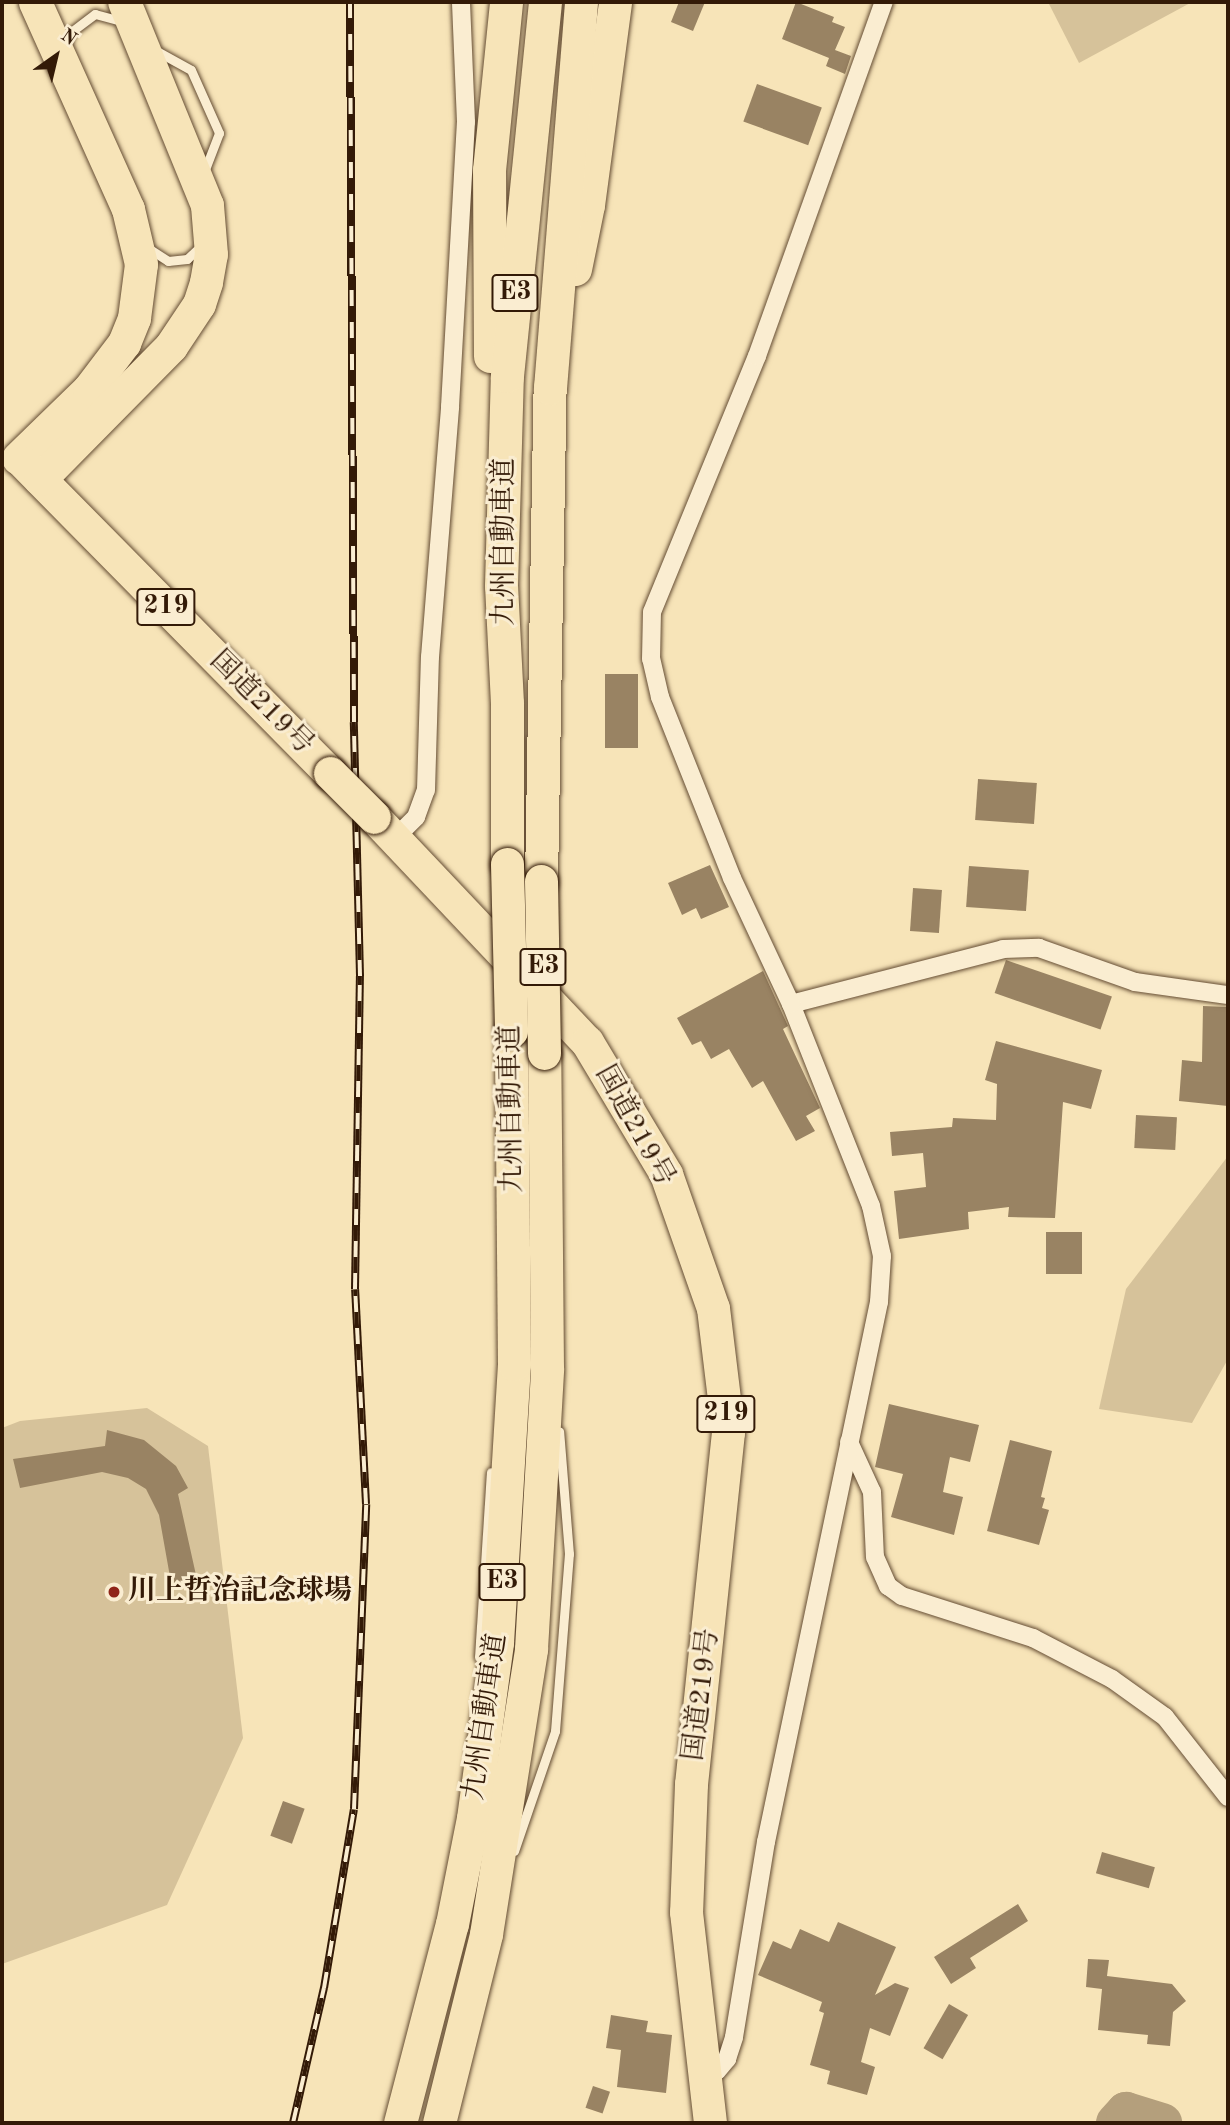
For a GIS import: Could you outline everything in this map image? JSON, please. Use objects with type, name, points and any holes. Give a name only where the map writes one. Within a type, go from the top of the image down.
[{"type":"highway","points":[[20,460],[89,389],[124,344],[140,291],[138,236],[35,2]]},
{"type":"highway","points":[[501,586],[490,377],[489,170],[506,2]]},
{"type":"highway","name":"九州自動車道","points":[[400,2123],[452,1924],[473,1818],[498,1630],[511,1462],[514,1299],[507,703],[501,586],[507,376],[545,2]]},
{"type":"highway","name":"九州自動車道","points":[[439,2123],[486,1934],[532,1636],[544,1465],[547,1301],[541,881],[550,388],[581,2]]},
{"type":"highway","points":[[550,388],[588,205],[615,2]]},
{"type":"highway","points":[[20,460],[187,325],[206,282],[211,230],[199,186],[134,25]]},
{"type":"highway","name":"国道219号","points":[[20,460],[384,828],[587,1042],[666,1174],[713,1308],[728,1432],[691,1784],[686,1912],[701,2078],[710,2123]]},
{"type":"street","points":[[384,828],[416,817],[426,790],[430,657],[450,407],[466,122],[461,2]]},
{"type":"street","points":[[701,2078],[717,2071],[727,2059],[734,2037],[766,1843],[879,1302],[882,1256],[871,1206],[792,1004],[732,878],[660,697],[651,659],[652,612],[757,356],[884,2]]},
{"type":"street","points":[[792,1004],[1015,948],[1040,948],[1135,982],[1228,995]]},
{"type":"street","points":[[849,1442],[872,1492],[875,1557],[888,1586],[902,1596],[1033,1638],[1112,1679],[1164,1717],[1228,1797]]},
{"type":"lane","points":[[63,66],[71,32],[94,14],[134,25]]},
{"type":"lane","points":[[138,236],[153,255],[168,261],[187,260],[211,230]]},
{"type":"lane","points":[[498,1422],[514,1299]]},
{"type":"lane","points":[[547,1301],[556,1407]]},
{"type":"lane","points":[[512,1858],[555,1731],[569,1554],[558,1421]]},
{"type":"lane","points":[[478,1669],[493,1464]]},
{"type":"lane","points":[[452,1924],[475,1710]]},
{"type":"lane","points":[[486,1934],[507,1871]]},
{"type":"shaded area","points":[[1048,2],[1192,2],[1079,63]]},
{"type":"shaded area","points":[[1228,1156],[1228,1359],[1192,1423],[1099,1409],[1126,1289]]},
{"type":"shaded area","name":"川上哲治記念球場","points":[[147,1408],[208,1446],[243,1738],[167,1905],[2,1964],[2,1428],[20,1421]]},
{"type":"building","points":[[679,2],[705,2],[693,31],[671,22]]},
{"type":"building","points":[[796,2],[834,17],[832,22],[845,27],[835,50],[851,56],[845,74],[826,66],[829,58],[782,39]]},
{"type":"building","points":[[757,84],[822,108],[808,145],[743,122]]},
{"type":"building","points":[[605,674],[638,674],[638,748],[605,748]]},
{"type":"building","points":[[978,779],[1037,783],[1034,824],[975,820]]},
{"type":"building","points":[[710,865],[729,907],[701,919],[696,908],[682,915],[668,883]]},
{"type":"building","points":[[969,866],[1029,870],[1026,911],[966,907]]},
{"type":"building","points":[[913,888],[942,890],[939,933],[910,931]]},
{"type":"building","points":[[1006,960],[1112,996],[1101,1030],[995,993]]},
{"type":"building","points":[[763,971],[788,1026],[783,1029],[820,1108],[806,1116],[815,1131],[796,1141],[763,1081],[752,1088],[729,1049],[711,1059],[701,1041],[692,1045],[677,1018]]},
{"type":"building","points":[[1203,1006],[1228,1007],[1228,1106],[1179,1101],[1182,1060],[1202,1062]]},
{"type":"building","points":[[996,1041],[1102,1070],[1091,1109],[1063,1102],[1055,1218],[1008,1217],[1009,1207],[968,1212],[969,1229],[899,1239],[894,1191],[926,1187],[923,1153],[892,1156],[890,1132],[952,1127],[953,1118],[996,1120],[997,1084],[985,1080]]},
{"type":"building","points":[[1136,1115],[1177,1117],[1175,1150],[1134,1148]]},
{"type":"building","points":[[1046,1232],[1082,1232],[1082,1274],[1046,1274]]},
{"type":"building","points":[[889,1404],[979,1425],[970,1462],[950,1457],[943,1492],[963,1497],[954,1535],[891,1517],[903,1474],[875,1467]]},
{"type":"building","points":[[107,1430],[144,1440],[176,1466],[188,1488],[178,1494],[198,1584],[172,1588],[159,1515],[146,1489],[128,1478],[102,1472],[20,1488],[13,1459],[105,1446]]},
{"type":"building","points":[[1010,1440],[1052,1451],[1041,1497],[1045,1498],[1042,1508],[1049,1510],[1039,1545],[987,1531]]},
{"type":"building","points":[[283,1801],[305,1809],[292,1844],[270,1836]]},
{"type":"building","points":[[1102,1852],[1155,1867],[1149,1888],[1096,1873]]},
{"type":"building","points":[[1018,1904],[1028,1921],[970,1958],[976,1968],[951,1984],[934,1957]]},
{"type":"building","points":[[838,1922],[896,1947],[875,1995],[895,1983],[909,1988],[890,2036],[870,2028],[861,2062],[875,2067],[867,2095],[827,2084],[830,2071],[810,2065],[824,2013],[819,2011],[822,2002],[758,1975],[773,1941],[791,1949],[800,1929],[829,1942]]},
{"type":"building","points":[[1088,1959],[1109,1960],[1107,1976],[1172,1984],[1186,2001],[1173,2012],[1170,2046],[1147,2044],[1148,2035],[1098,2030],[1102,1989],[1086,1987]]},
{"type":"building","points":[[949,2004],[968,2015],[943,2059],[924,2048]]},
{"type":"building","points":[[611,2015],[648,2021],[646,2032],[672,2035],[666,2093],[617,2087],[621,2050],[606,2048]]},
{"type":"building","points":[[593,2086],[610,2092],[603,2114],[586,2108]]},
{"type":"waterway","points":[[1116,2123],[1126,2112],[1162,2123]]},
{"type":"railway","points":[[293,2123],[324,1988],[354,1809],[366,1504],[355,1289],[360,976],[354,722],[350,2]]},
{"type":"place","name":"川上哲治記念球場","points":[[114,1592]]}]
